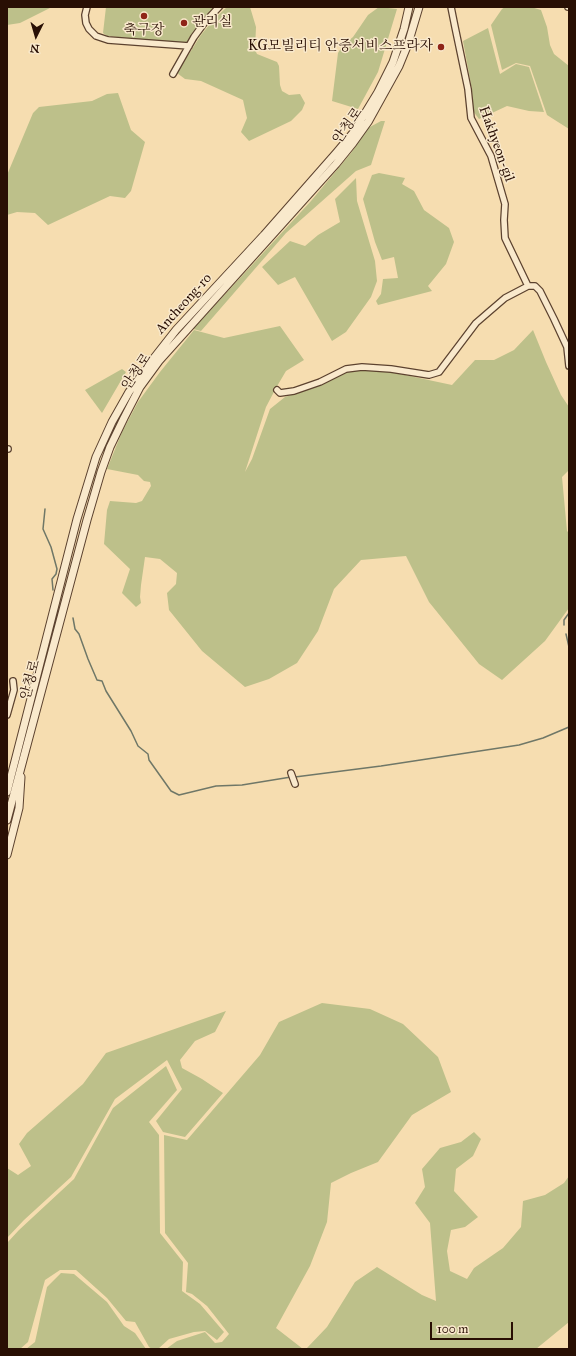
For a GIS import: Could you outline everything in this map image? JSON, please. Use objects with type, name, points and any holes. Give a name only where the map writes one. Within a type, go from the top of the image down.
[{"type":"street","points":[[88,7],[85,15],[86,23],[88,29],[96,36],[108,40],[189,46]]},
{"type":"street","points":[[173,74],[205,22],[219,7]]},
{"type":"street","name":"Ancheong-ro","points":[[7,792],[77,519],[96,457],[112,422],[129,392],[176,330],[274,224],[353,133],[378,92],[392,62],[404,29],[409,7]]},
{"type":"street","name":"안청로","points":[[7,820],[87,520],[101,472],[124,418],[140,388],[159,361],[353,144],[368,122],[399,66],[408,44],[419,7]]},
{"type":"street","name":"Hakhyeon-gil","points":[[452,7],[454,27],[468,89],[471,118],[491,156],[505,204],[505,238],[528,286]]},
{"type":"street","points":[[277,390],[280,393],[294,391],[320,382],[346,369],[362,367],[391,369],[429,375],[439,372],[476,323],[505,298],[528,286],[535,286],[544,298],[567,347],[569,366]]},
{"type":"street","points":[[7,715],[14,690],[13,681]]},
{"type":"street","points":[[7,856],[19,808],[22,761]]},
{"type":"street","points":[[292,773],[296,784]]},
{"type":"green space","points":[[7,7],[52,7],[20,23],[7,25]]},
{"type":"green space","points":[[106,7],[225,7],[213,18],[194,44],[107,36],[103,33]]},
{"type":"green space","points":[[227,7],[250,7],[256,27],[255,50],[257,54],[277,62],[279,66],[280,85],[282,91],[289,95],[300,94],[305,103],[302,110],[291,121],[249,141],[241,132],[247,118],[243,100],[201,81],[185,79],[177,73],[201,35],[214,19]]},
{"type":"green space","points":[[379,7],[397,9],[378,72],[358,109],[332,101],[338,53],[343,45],[353,37],[368,15]]},
{"type":"green space","points":[[505,7],[531,7],[541,10],[547,27],[550,45],[554,54],[569,66],[569,129],[547,115],[530,66],[516,63],[502,70],[491,25]]},
{"type":"green space","points":[[488,28],[500,74],[516,64],[529,67],[544,112],[529,111],[507,106],[479,119],[473,111],[472,90],[463,41]]},
{"type":"green space","points":[[118,93],[131,130],[145,142],[131,191],[125,198],[110,196],[48,225],[35,213],[17,212],[7,215],[7,175],[33,113],[39,107],[92,101],[107,94]]},
{"type":"green space","points":[[381,121],[385,121],[371,165],[356,171],[286,233],[201,331],[193,329],[311,201],[351,153],[368,128]]},
{"type":"green space","points":[[379,173],[405,178],[402,184],[414,191],[424,210],[449,228],[454,242],[446,264],[428,286],[432,291],[378,305],[376,301],[381,294],[383,279],[398,278],[394,257],[382,260],[375,242],[363,199],[372,175]]},
{"type":"green space","points":[[356,178],[357,201],[375,261],[377,281],[371,297],[346,332],[332,341],[295,277],[278,285],[262,267],[290,241],[305,246],[318,235],[340,222],[335,199]]},
{"type":"green space","points":[[280,326],[304,360],[286,371],[276,388],[266,407],[245,472],[252,459],[270,409],[285,397],[321,385],[347,371],[362,369],[391,372],[452,385],[475,360],[494,360],[514,350],[533,330],[561,395],[569,407],[569,470],[562,477],[567,531],[569,533],[569,608],[545,641],[502,680],[479,664],[429,602],[406,556],[361,560],[334,589],[318,631],[297,663],[269,679],[245,687],[202,651],[169,610],[167,593],[176,584],[177,573],[160,559],[145,557],[141,585],[141,603],[136,607],[122,593],[130,569],[104,544],[107,510],[110,501],[136,503],[142,501],[151,486],[150,482],[144,481],[138,475],[107,469],[122,432],[138,402],[194,330],[224,338]]},
{"type":"green space","points":[[122,369],[126,372],[102,413],[85,390]]},
{"type":"green space","points":[[322,1003],[370,1009],[403,1024],[438,1057],[451,1092],[412,1115],[378,1162],[331,1183],[327,1222],[310,1266],[276,1328],[303,1349],[166,1349],[177,1341],[205,1332],[215,1343],[222,1342],[229,1334],[207,1306],[192,1294],[186,1292],[188,1263],[165,1233],[164,1135],[187,1140],[260,1055],[279,1022]]},
{"type":"green space","points":[[226,1011],[215,1032],[195,1041],[180,1060],[182,1068],[223,1093],[185,1137],[163,1132],[156,1121],[182,1089],[167,1060],[115,1099],[71,1177],[24,1220],[7,1238],[7,1168],[18,1175],[31,1166],[19,1144],[27,1133],[83,1084],[106,1053]]},
{"type":"green space","points":[[166,1066],[177,1090],[149,1122],[159,1135],[160,1233],[183,1262],[182,1291],[200,1304],[224,1332],[217,1340],[205,1331],[194,1332],[169,1339],[158,1349],[152,1349],[149,1347],[135,1322],[126,1321],[107,1298],[76,1270],[60,1270],[45,1280],[28,1342],[20,1349],[7,1349],[7,1243],[74,1179],[113,1108]]},
{"type":"green space","points":[[474,1132],[481,1139],[473,1156],[456,1169],[454,1191],[478,1217],[465,1227],[451,1230],[447,1251],[450,1271],[467,1279],[474,1268],[503,1248],[521,1227],[523,1201],[545,1195],[564,1183],[569,1176],[569,1322],[536,1349],[306,1349],[327,1327],[355,1282],[377,1267],[422,1295],[436,1301],[430,1223],[415,1203],[425,1187],[422,1169],[440,1148],[461,1142]]},
{"type":"green space","points":[[61,1273],[74,1274],[107,1302],[124,1326],[135,1333],[146,1349],[26,1349],[35,1342],[47,1287]]},
{"type":"waterway","points":[[45,509],[43,529],[51,547],[57,569],[56,574],[52,579],[53,590]]},
{"type":"waterway","points":[[564,625],[564,620],[569,613]]},
{"type":"waterway","points":[[73,618],[75,629],[79,634],[97,680],[102,681],[106,691],[131,731],[138,746],[148,754],[149,760],[171,791],[179,795],[216,786],[242,785],[291,777]]},
{"type":"waterway","points":[[566,634],[569,647]]},
{"type":"waterway","points":[[295,777],[381,766],[519,745],[543,738],[569,727]]},
{"type":"place","name":"축구장","points":[[144,16]]},
{"type":"place","name":"관리실","points":[[184,23]]},
{"type":"place","name":"KG모빌리티 안중서비스프라자","points":[[441,47]]}]
